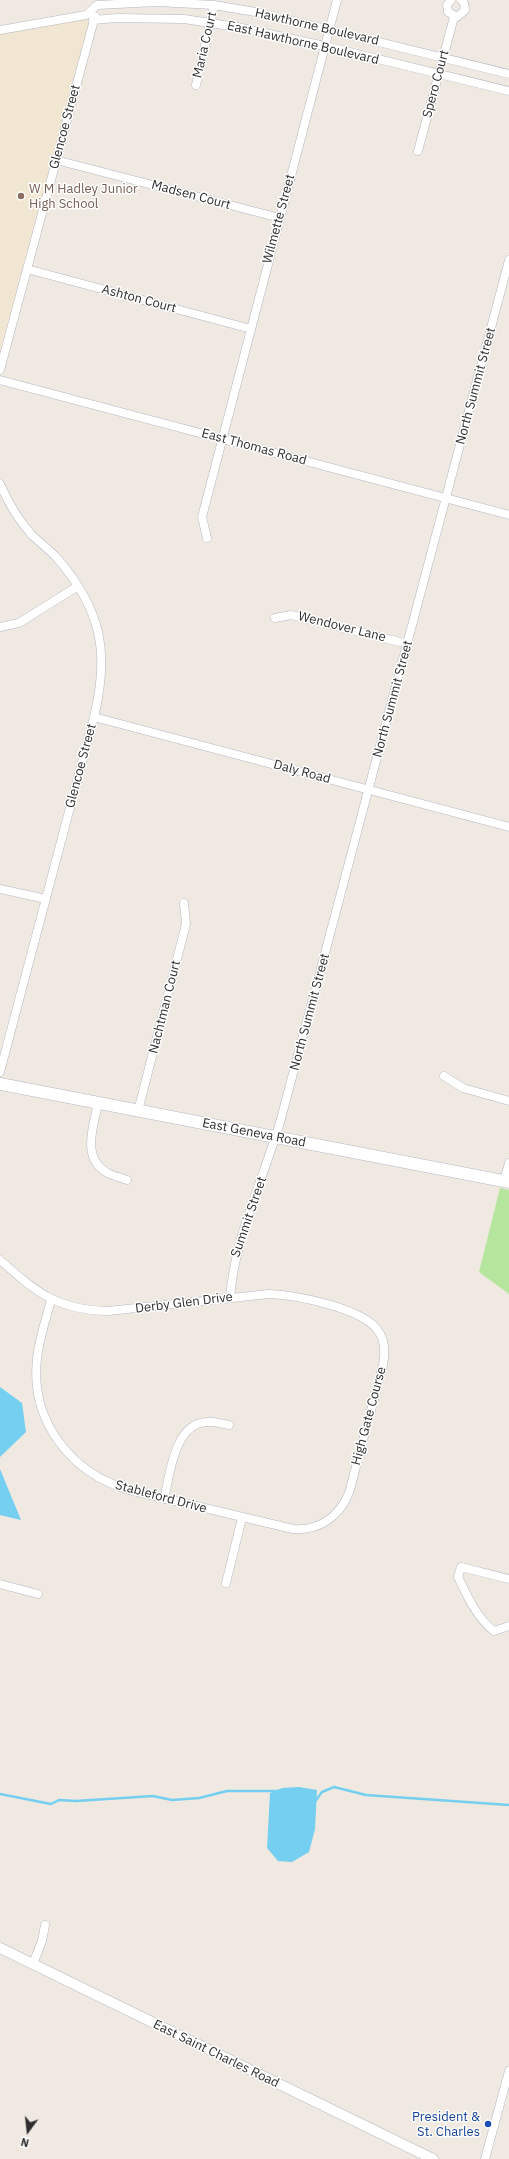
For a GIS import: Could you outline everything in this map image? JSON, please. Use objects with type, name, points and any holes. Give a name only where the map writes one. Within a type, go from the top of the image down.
[{"type":"main road","name":"East Geneva Road","points":[[0,1084],[507,1182]]},
{"type":"street","name":"Wilmette Street","points":[[207,538],[202,517],[337,0]]},
{"type":"street","name":"Spero Court","points":[[451,0],[447,9],[454,17]]},
{"type":"street","name":"Spero Court","points":[[454,17],[461,16],[465,10],[464,3],[461,0]]},
{"type":"street","name":"Hawthorne Boulevard","points":[[98,3],[158,2],[214,5],[261,13],[509,74]]},
{"type":"street","name":"Glencoe Street","points":[[0,370],[98,3]]},
{"type":"street","points":[[0,30],[86,14],[98,3]]},
{"type":"street","name":"Maria Court","points":[[196,85],[214,5]]},
{"type":"street","name":"Spero Court","points":[[418,151],[442,57],[454,17]]},
{"type":"street","name":"East Hawthorne Boulevard","points":[[94,20],[150,18],[184,19],[253,30],[509,91]]},
{"type":"street","name":"Madsen Court","points":[[56,160],[280,218]]},
{"type":"street","name":"North Summit Street","points":[[276,1138],[509,260]]},
{"type":"street","name":"Ashton Court","points":[[27,270],[251,329]]},
{"type":"street","name":"East Thomas Road","points":[[0,380],[509,515]]},
{"type":"street","name":"Glencoe Street","points":[[0,485],[22,523],[56,557],[78,586],[92,613],[101,648],[101,686],[94,717],[0,1072]]},
{"type":"street","points":[[0,627],[19,623],[78,586]]},
{"type":"street","name":"Wendover Lane","points":[[276,618],[292,615],[408,644]]},
{"type":"street","name":"Daly Road","points":[[94,717],[509,827]]},
{"type":"street","points":[[0,890],[46,898]]},
{"type":"street","name":"Nachtman Court","points":[[138,1111],[186,924],[184,903]]},
{"type":"street","points":[[444,1076],[467,1090],[509,1101]]},
{"type":"street","points":[[98,1103],[90,1145],[94,1160],[106,1172],[126,1180]]},
{"type":"street","name":"Summit Street","points":[[230,1298],[234,1261],[244,1222],[276,1138]]},
{"type":"street","points":[[507,1182],[509,1163]]},
{"type":"street","name":"Derby Glen Drive","points":[[0,1260],[32,1288],[51,1300],[84,1310],[108,1311],[269,1294],[291,1296],[348,1310],[360,1315],[377,1329]]},
{"type":"street","name":"Stableford Drive","points":[[51,1300],[38,1348],[36,1371],[39,1399],[52,1433],[76,1462],[97,1477],[119,1487],[286,1528],[305,1529],[327,1523],[344,1503]]},
{"type":"street","name":"High Gate Course","points":[[344,1503],[383,1365],[384,1350],[377,1329]]},
{"type":"street","points":[[164,1499],[177,1445],[184,1433],[206,1421],[228,1425]]},
{"type":"street","points":[[226,1584],[242,1518]]},
{"type":"street","points":[[509,1579],[461,1567],[458,1577],[468,1597],[487,1625],[494,1631],[509,1626]]},
{"type":"street","points":[[0,1584],[38,1594]]},
{"type":"street","points":[[33,1964],[42,1941],[46,1925]]},
{"type":"street","name":"East Saint Charles Road","points":[[0,1948],[433,2159]]},
{"type":"street","points":[[485,2159],[509,2071]]},
{"type":"shaded area","name":"W M Hadley Junior High School","points":[[91,17],[0,357],[0,34]]},
{"type":"green space","points":[[500,1188],[509,1190],[509,1294],[479,1272]]},
{"type":"water","points":[[0,1387],[22,1403],[26,1432],[0,1457]]},
{"type":"water","points":[[0,1469],[21,1520],[0,1515]]},
{"type":"water","points":[[299,1787],[317,1790],[315,1829],[309,1852],[292,1862],[278,1861],[267,1848],[270,1793],[282,1788]]},
{"type":"waterway","points":[[314,1803],[322,1792],[334,1787],[366,1795],[509,1805]]},
{"type":"waterway","points":[[0,1794],[51,1804],[59,1800],[76,1801],[153,1796],[172,1800],[199,1798],[227,1791],[279,1791]]},
{"type":"place","name":"W M Hadley Junior High School","points":[[21,196]]},
{"type":"place","name":"President & St. Charles","points":[[488,2124]]}]
